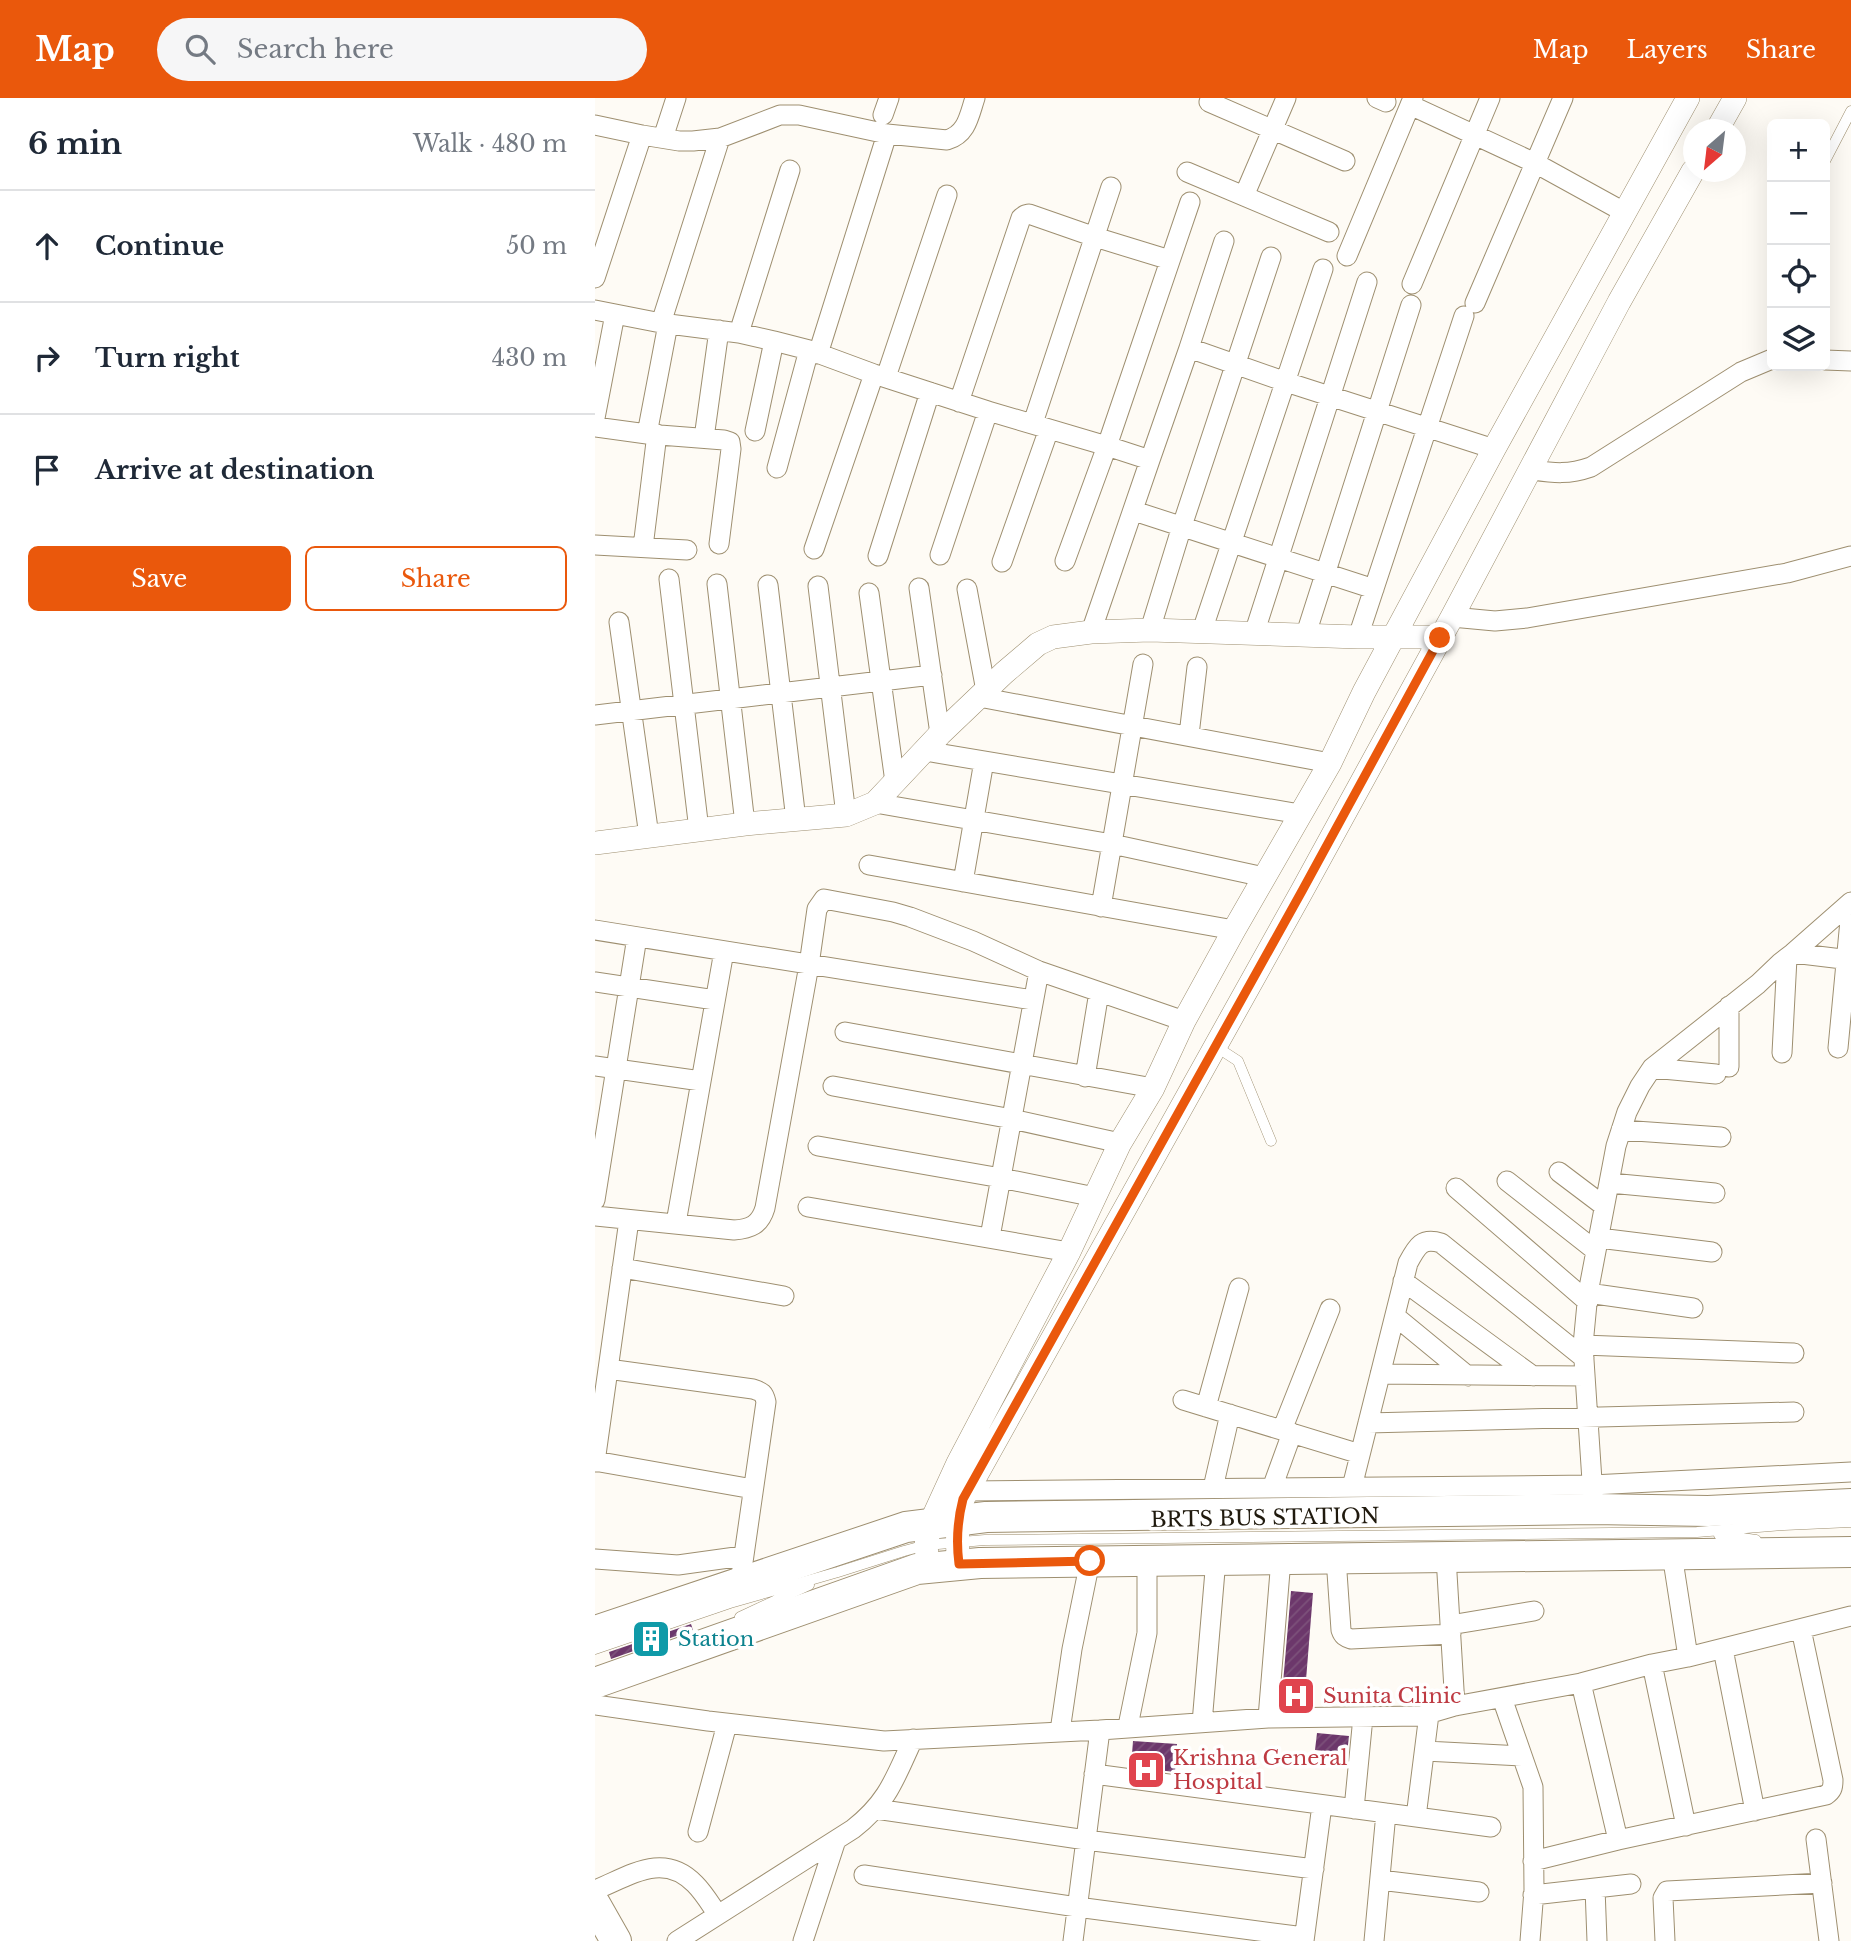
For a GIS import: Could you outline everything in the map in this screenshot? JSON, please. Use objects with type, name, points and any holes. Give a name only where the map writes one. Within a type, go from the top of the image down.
[{"type":"main road","points":[[595,1683],[917,1569],[943,1537],[986,1517],[1593,1497],[1708,1511],[1851,1504]]},
{"type":"main road","points":[[595,1631],[741,1569],[906,1527],[943,1537],[1090,1561],[1672,1554],[1844,1547]]},
{"type":"main road","points":[[595,1904],[616,1941]]},
{"type":"street","points":[[663,138],[676,98]]},
{"type":"street","points":[[595,125],[642,135],[693,141],[720,138],[780,115],[886,116],[947,140],[962,132],[975,98]]},
{"type":"street","points":[[1244,196],[1286,98]]},
{"type":"street","points":[[1412,284],[1490,98]]},
{"type":"street","points":[[1358,637],[1427,426],[1469,309],[1563,98]]},
{"type":"street","points":[[943,1537],[958,1463],[1069,1252],[1119,1143],[1153,1088],[1184,1021],[1330,762],[1364,692],[1494,449],[1688,98]]},
{"type":"street","points":[[1723,119],[1735,98]]},
{"type":"street","points":[[1209,102],[1345,161]]},
{"type":"street","points":[[1347,256],[1412,102],[1535,163],[1624,212]]},
{"type":"street","points":[[777,468],[886,116]]},
{"type":"street","points":[[595,278],[642,135]]},
{"type":"street","points":[[643,547],[665,323],[720,138]]},
{"type":"street","points":[[739,333],[790,170]]},
{"type":"street","points":[[1187,172],[1329,232]]},
{"type":"street","points":[[943,1537],[1407,700],[1619,302],[1687,182]]},
{"type":"street","points":[[1002,562],[1111,187]]},
{"type":"street","points":[[814,549],[947,195]]},
{"type":"street","points":[[1065,561],[1190,202]]},
{"type":"street","points":[[959,402],[1021,218],[1025,215],[1029,214],[1170,260]]},
{"type":"street","points":[[1091,632],[1224,241]]},
{"type":"street","points":[[1150,630],[1271,257]]},
{"type":"street","points":[[1202,631],[1323,269]]},
{"type":"street","points":[[1254,634],[1367,282]]},
{"type":"street","points":[[1306,634],[1411,304]]},
{"type":"street","points":[[595,310],[774,341],[959,402],[1150,460]]},
{"type":"street","points":[[595,418],[615,314]]},
{"type":"street","points":[[704,439],[719,330]]},
{"type":"street","points":[[755,431],[774,341]]},
{"type":"street","points":[[1189,348],[1494,449]]},
{"type":"street","points":[[1830,360],[1851,361]]},
{"type":"street","points":[[1531,470],[1555,474],[1591,467],[1741,372],[1767,361]]},
{"type":"street","points":[[878,556],[930,392]]},
{"type":"street","points":[[940,555],[988,411]]},
{"type":"street","points":[[595,427],[728,440],[731,446],[719,544]]},
{"type":"street","points":[[1134,511],[1374,589]]},
{"type":"street","points":[[595,545],[687,550]]},
{"type":"street","points":[[1452,617],[1495,621],[1527,618],[1787,573],[1851,556]]},
{"type":"street","points":[[669,579],[699,830]]},
{"type":"street","points":[[717,584],[745,824]]},
{"type":"street","points":[[768,585],[796,820]]},
{"type":"street","points":[[818,586],[845,815]]},
{"type":"street","points":[[919,588],[932,675],[933,743]]},
{"type":"street","points":[[967,589],[982,694]]},
{"type":"street","points":[[869,593],[895,782]]},
{"type":"street","points":[[619,622],[649,836]]},
{"type":"street","points":[[596,839],[845,815],[874,803],[1004,673],[1046,639],[1091,632],[1150,630],[1306,634],[1435,646]]},
{"type":"street","points":[[1101,907],[1143,664]]},
{"type":"street","points":[[1189,735],[1197,667]]},
{"type":"street","points":[[595,715],[932,675]]},
{"type":"street","points":[[982,694],[1330,762]]},
{"type":"street","points":[[933,743],[984,761],[1300,814]]},
{"type":"street","points":[[963,883],[984,761]]},
{"type":"street","points":[[874,803],[1112,844],[1264,877]]},
{"type":"street","points":[[870,865],[1234,930]]},
{"type":"street","points":[[595,1216],[734,1230],[758,1223],[763,1216],[817,909],[821,901],[828,898],[910,917],[973,941],[1039,971],[1184,1021]]},
{"type":"street","points":[[1593,1497],[1584,1360],[1588,1297],[1616,1146],[1627,1112],[1652,1068],[1758,984],[1851,902]]},
{"type":"street","points":[[1838,1048],[1849,960],[1851,910]]},
{"type":"street","points":[[595,930],[1033,1000]]},
{"type":"street","points":[[595,1200],[636,937]]},
{"type":"street","points":[[675,1223],[724,951]]},
{"type":"street","points":[[1790,956],[1849,960]]},
{"type":"street","points":[[1783,1053],[1790,956]]},
{"type":"street","points":[[990,1237],[1039,971]]},
{"type":"street","points":[[595,982],[715,1000]]},
{"type":"street","points":[[1085,1077],[1099,992]]},
{"type":"street","points":[[1652,1068],[1723,1071],[1729,1006]]},
{"type":"street","points":[[845,1032],[1153,1088]]},
{"type":"street","points":[[595,1066],[701,1081]]},
{"type":"street","points":[[833,1086],[1011,1119],[1119,1143]]},
{"type":"street","points":[[1621,1130],[1721,1137]]},
{"type":"street","points":[[818,1146],[1094,1197]]},
{"type":"street","points":[[1559,1172],[1604,1206]]},
{"type":"street","points":[[1507,1181],[1597,1245],[1712,1252]]},
{"type":"street","points":[[1610,1183],[1715,1193]]},
{"type":"street","points":[[1456,1188],[1588,1297],[1693,1308]]},
{"type":"street","points":[[808,1207],[1069,1252]]},
{"type":"street","points":[[629,1220],[595,1462],[753,1489]]},
{"type":"street","points":[[1352,1487],[1408,1263],[1422,1243],[1431,1240],[1441,1243],[1584,1360]]},
{"type":"street","points":[[622,1268],[784,1296]]},
{"type":"street","points":[[1403,1282],[1533,1376]]},
{"type":"street","points":[[1206,1407],[1239,1289]]},
{"type":"street","points":[[1272,1488],[1287,1432],[1330,1309]]},
{"type":"street","points":[[1395,1316],[1468,1376]]},
{"type":"street","points":[[1380,1374],[1533,1376],[1584,1360],[1794,1353]]},
{"type":"street","points":[[595,1559],[741,1569],[766,1402],[761,1391],[608,1369]]},
{"type":"street","points":[[1183,1400],[1360,1454]]},
{"type":"street","points":[[1368,1423],[1794,1412]]},
{"type":"street","points":[[1213,1488],[1230,1414]]},
{"type":"street","points":[[968,1491],[1352,1487],[1593,1497],[1851,1472]]},
{"type":"street","points":[[1672,1554],[1688,1657]]},
{"type":"street","points":[[1446,1557],[1455,1706]]},
{"type":"street","points":[[1336,1558],[1341,1630],[1347,1638],[1451,1630],[1534,1611]]},
{"type":"street","points":[[1202,1723],[1216,1559]]},
{"type":"street","points":[[1268,1718],[1281,1559]]},
{"type":"street","points":[[1060,1731],[1072,1649],[1090,1561]]},
{"type":"street","points":[[1128,1726],[1147,1633],[1147,1561]]},
{"type":"street","points":[[595,1706],[884,1741],[1268,1718],[1421,1716],[1455,1706],[1581,1683],[1851,1616]]},
{"type":"street","points":[[1533,1861],[1826,1795],[1833,1788],[1833,1780],[1801,1629]]},
{"type":"street","points":[[1723,1649],[1755,1811]]},
{"type":"street","points":[[1652,1664],[1686,1826]]},
{"type":"street","points":[[1581,1683],[1618,1840]]},
{"type":"street","points":[[1502,1698],[1533,1787],[1531,1941]]},
{"type":"street","points":[[1416,1817],[1429,1714]]},
{"type":"street","points":[[1354,1809],[1363,1717]]},
{"type":"street","points":[[698,1832],[727,1724]]},
{"type":"street","points":[[1073,1941],[1100,1730]]},
{"type":"street","points":[[677,1941],[853,1829],[876,1809],[889,1790],[913,1739]]},
{"type":"street","points":[[1425,1751],[1522,1756]]},
{"type":"street","points":[[1094,1774],[1492,1827]]},
{"type":"street","points":[[864,1875],[1304,1939],[1322,1805]]},
{"type":"street","points":[[876,1809],[1086,1840],[1314,1869]]},
{"type":"street","points":[[1374,1941],[1386,1813]]},
{"type":"street","points":[[1816,1839],[1829,1941]]},
{"type":"street","points":[[803,1941],[836,1840]]},
{"type":"street","points":[[595,1890],[658,1866],[669,1867],[698,1886],[718,1915]]},
{"type":"street","points":[[1380,1880],[1479,1892]]},
{"type":"street","points":[[1664,1941],[1663,1898],[1667,1891],[1822,1883]]},
{"type":"street","points":[[1533,1895],[1631,1884]]},
{"type":"street","points":[[1595,1888],[1597,1941]]},
{"type":"lane","points":[[1830,151],[1851,111]]},
{"type":"lane","points":[[1215,1046],[1233,1056],[1242,1069],[1271,1141]]},
{"type":"lane","points":[[1697,1532],[1851,1522]]},
{"type":"lane","points":[[1697,1532],[1783,1543],[1844,1547]]},
{"type":"lane","name":"BRTS BUS STATION","points":[[838,1572],[943,1537],[985,1540],[1697,1532]]},
{"type":"lane","points":[[724,1624],[838,1572]]},
{"type":"lane","points":[[595,1649],[730,1603],[838,1572]]},
{"type":"building","points":[[1291,1591],[1313,1593],[1304,1705],[1281,1706]]},
{"type":"building","points":[[691,1624],[693,1630],[611,1659],[609,1652]]},
{"type":"building","points":[[1317,1733],[1349,1736],[1347,1753],[1315,1750]]},
{"type":"building","points":[[1133,1741],[1177,1744],[1175,1772],[1131,1767]]},
{"type":"place","name":"Station","points":[[651,1639]]},
{"type":"place","name":"Sunita Clinic","points":[[1296,1696]]},
{"type":"place","name":"Krishna General Hospital","points":[[1146,1770]]},
{"type":"route","points":[[1090,1561],[959,1564],[958,1520],[963,1499],[1440,638]]}]
